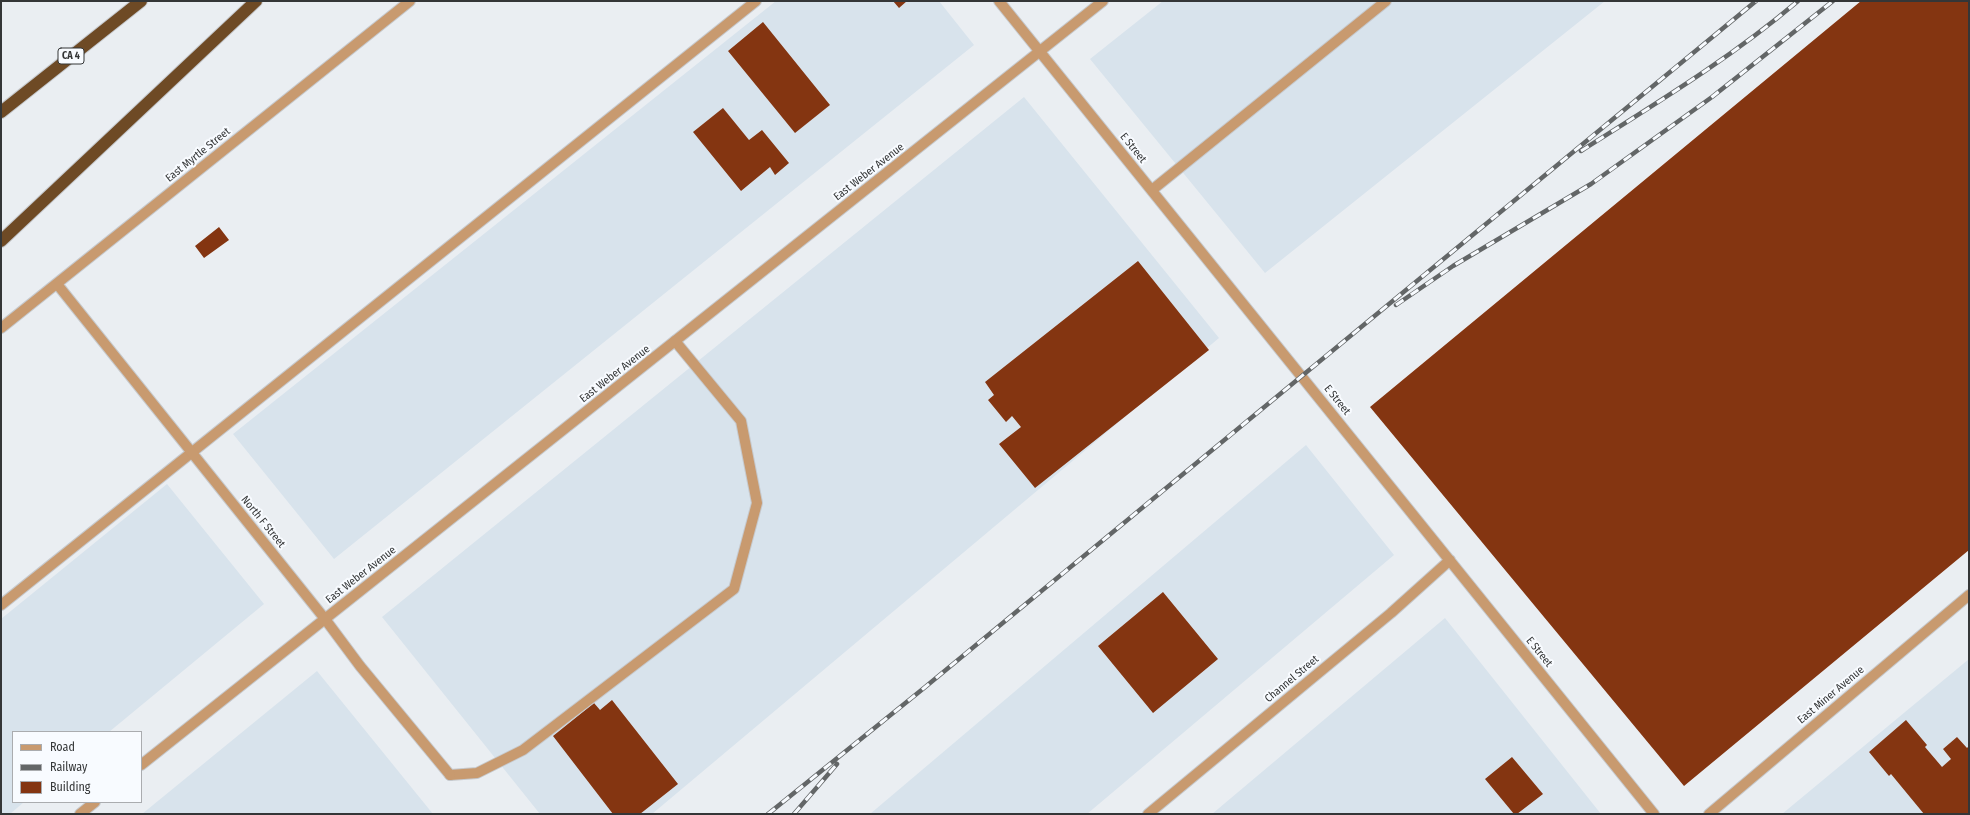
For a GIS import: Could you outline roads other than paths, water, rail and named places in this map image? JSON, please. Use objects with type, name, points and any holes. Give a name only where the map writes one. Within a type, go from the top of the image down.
[{"type":"highway","name":"CA 4","points":[[1,112],[141,1]]},
{"type":"highway","points":[[1,241],[256,1]]},
{"type":"street","name":"East Myrtle Street","points":[[1,328],[410,1]]},
{"type":"street","points":[[1,605],[756,1]]},
{"type":"street","name":"E Street","points":[[999,1],[1654,814]]},
{"type":"street","name":"East Weber Avenue","points":[[142,764],[1104,1]]},
{"type":"street","points":[[1152,190],[1386,1]]},
{"type":"street","name":"North F Street","points":[[57,284],[325,619],[360,666],[450,775],[477,773],[522,750],[734,589],[757,503],[741,421],[675,341]]},
{"type":"street","name":"Channel Street","points":[[1148,814],[1391,613],[1450,560]]},
{"type":"street","name":"East Miner Avenue","points":[[1709,814],[1969,595]]},
{"type":"street","points":[[80,814],[94,803]]},
{"type":"railway","points":[[768,814],[924,688],[1756,1]]},
{"type":"railway","points":[[1581,151],[1665,98],[1719,61],[1798,1]]},
{"type":"railway","points":[[1396,305],[1453,266],[1591,184],[1712,97],[1833,1]]},
{"type":"railway","points":[[794,814],[837,764]]}]
